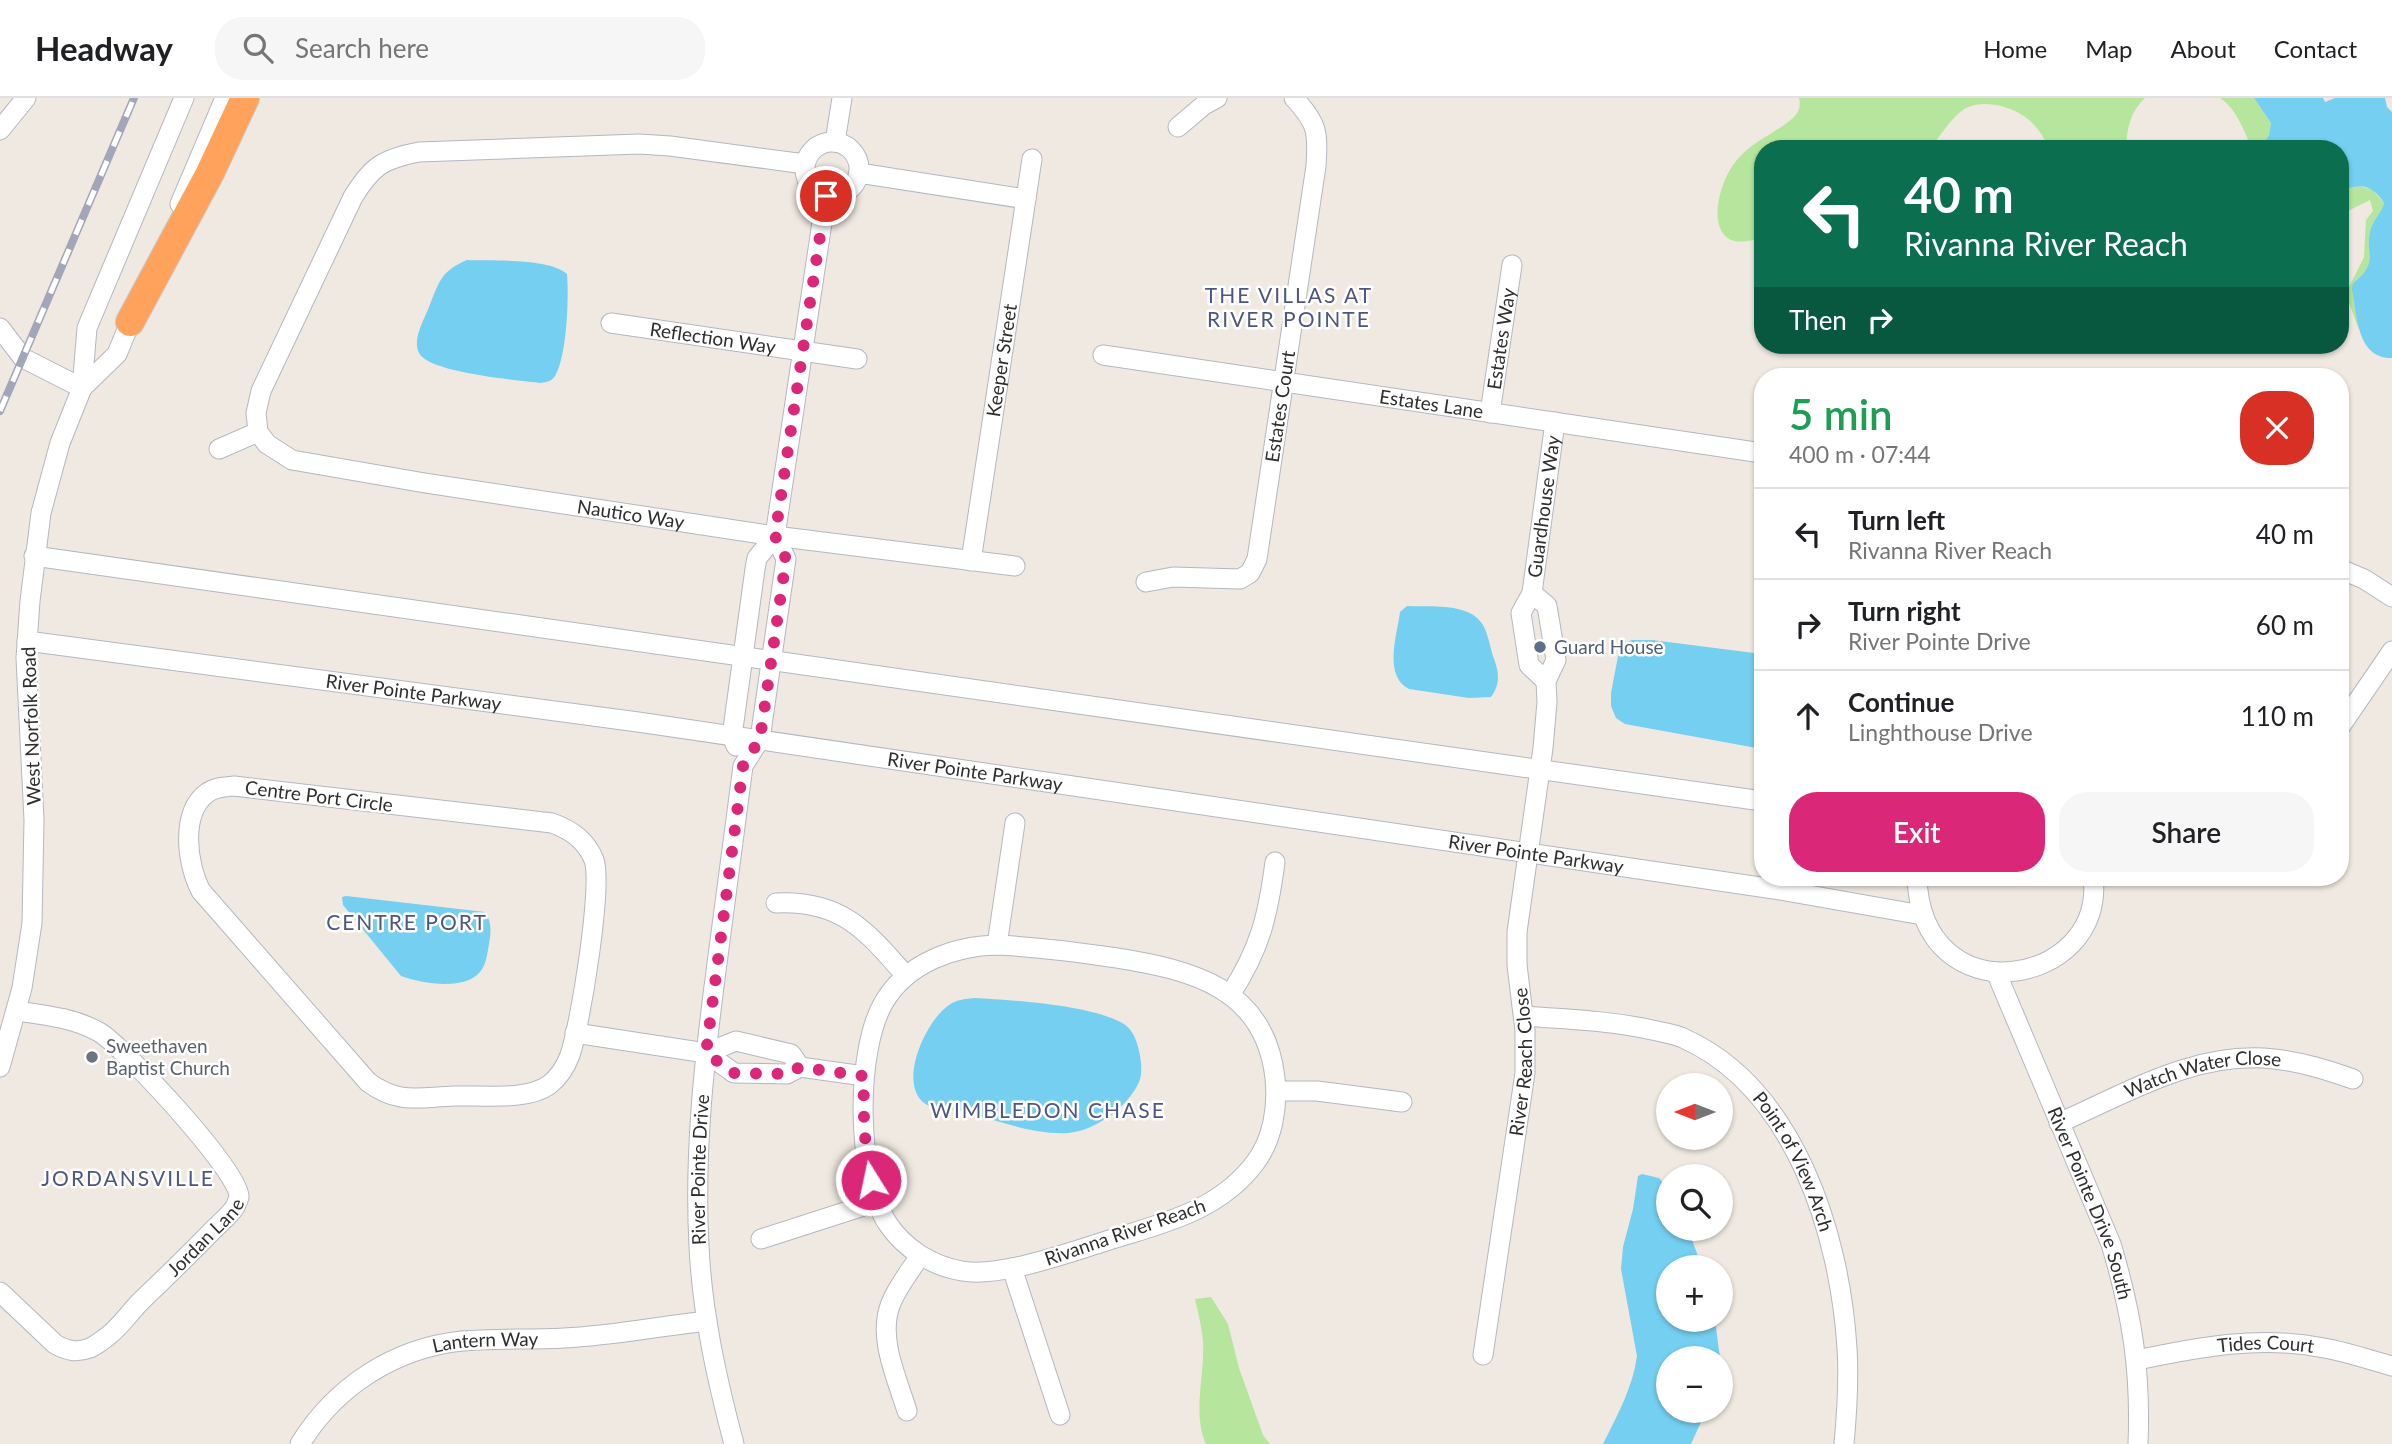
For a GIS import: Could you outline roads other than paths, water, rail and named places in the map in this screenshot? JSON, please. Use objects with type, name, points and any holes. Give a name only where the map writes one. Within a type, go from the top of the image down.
[{"type":"highway","points":[[130,323],[210,173],[245,98]]},
{"type":"street","points":[[0,130],[26,98]]},
{"type":"street","name":"West Norfolk Road","points":[[0,1067],[17,1011],[28,957],[34,885],[33,778],[26,687],[27,641],[34,556],[47,487],[60,443],[82,388],[87,328],[184,98]]},
{"type":"street","name":"West Norfolk Road","points":[[82,388],[117,354],[225,98]]},
{"type":"street","points":[[835,142],[842,98]]},
{"type":"street","points":[[1178,127],[1217,98]]},
{"type":"street","name":"Estates Court","points":[[1146,582],[1173,577],[1240,579],[1250,573],[1258,559],[1316,166],[1318,139],[1311,117],[1294,98]]},
{"type":"street","points":[[827,142],[835,142],[844,144],[856,156],[859,173],[848,191],[841,195],[826,196],[812,188],[805,173],[805,164],[813,150],[827,142]]},
{"type":"street","points":[[219,449],[258,432],[257,413],[261,391],[272,365],[353,197],[365,177],[377,165],[394,157],[419,152],[639,144],[805,164]]},
{"type":"street","name":"Keeper Street","points":[[971,561],[1032,159]]},
{"type":"street","points":[[859,173],[1026,199]]},
{"type":"street","points":[[760,739],[786,559],[775,536],[826,196]]},
{"type":"street","name":"Estates Way","points":[[1490,413],[1512,265]]},
{"type":"street","name":"Reflection Way","points":[[611,323],[857,359]]},
{"type":"street","points":[[0,328],[23,358],[82,388]]},
{"type":"street","name":"Estates Lane","points":[[1103,355],[1754,452]]},
{"type":"street","name":"Guardhouse Way","points":[[1546,681],[1529,664],[1521,613],[1532,593],[1555,422]]},
{"type":"street","name":"Nautico Way","points":[[258,432],[267,444],[292,460],[775,536],[1015,566]]},
{"type":"street","name":"River Pointe Drive","points":[[743,766],[732,736],[742,656],[757,558],[775,536]]},
{"type":"street","points":[[34,556],[1754,800]]},
{"type":"street","points":[[2349,573],[2392,597]]},
{"type":"street","name":"Guardhouse Way","points":[[1532,593],[1547,606],[1556,660],[1546,681],[1547,702],[1540,769]]},
{"type":"street","name":"River Pointe Parkway","points":[[27,641],[760,739],[1774,889],[1922,915]]},
{"type":"street","points":[[2349,714],[2392,651]]},
{"type":"street","name":"River Pointe Drive","points":[[734,1444],[707,1321],[699,1248],[697,1180],[706,1053],[743,766],[760,739]]},
{"type":"street","name":"River Reach Close","points":[[1483,1355],[1525,1073],[1524,1016],[1517,965],[1517,932],[1540,769]]},
{"type":"street","name":"Centre Port Circle","points":[[234,786],[552,823],[568,829],[586,845],[594,861],[597,879],[575,1033],[569,1057],[558,1077],[540,1090],[521,1095],[410,1099],[382,1092],[368,1082],[201,891],[195,880],[190,857],[193,813],[199,800],[209,791],[234,786]]},
{"type":"street","points":[[997,945],[1015,823]]},
{"type":"street","points":[[1230,995],[1250,965],[1260,939],[1270,904],[1275,862]]},
{"type":"street","points":[[1917,886],[1922,915],[1929,930],[1951,954],[1965,963],[1996,972],[2018,972],[2038,967],[2057,956],[2072,942],[2084,924],[2092,904],[2093,886]]},
{"type":"street","points":[[776,903],[798,902],[837,912],[856,924],[906,976]]},
{"type":"street","name":"Rivanna River Reach","points":[[997,945],[1074,951],[1191,974],[1214,984],[1244,1008],[1266,1041],[1273,1065],[1275,1115],[1269,1139],[1256,1161],[1236,1185],[1197,1211],[1012,1268],[962,1271],[920,1256],[898,1237],[876,1202],[866,1158],[864,1076],[875,1021],[884,1001],[906,976],[930,960],[953,951],[997,945]]},
{"type":"street","name":"River Pointe Drive South","points":[[1996,972],[2111,1244],[2124,1288],[2137,1360],[2137,1444]]},
{"type":"street","name":"Jordan Lane","points":[[0,1292],[55,1345],[78,1351],[92,1347],[110,1335],[200,1244],[236,1206],[239,1196],[237,1186],[222,1163],[178,1109],[121,1049],[102,1033],[65,1019],[17,1011]]},
{"type":"street","name":"Point of View Arch","points":[[1524,1016],[1611,1023],[1681,1037],[1710,1053],[1737,1073],[1760,1096],[1794,1146],[1832,1251],[1842,1300],[1847,1349],[1848,1402],[1844,1444]]},
{"type":"street","points":[[575,1033],[706,1053],[734,1073],[787,1074],[800,1067],[864,1076]]},
{"type":"street","points":[[706,1053],[736,1041],[790,1054],[800,1067]]},
{"type":"street","name":"Watch Water Close","points":[[2059,1123],[2165,1075],[2204,1063],[2272,1058],[2312,1065],[2353,1079]]},
{"type":"street","points":[[1276,1091],[1317,1091],[1402,1101]]},
{"type":"street","points":[[761,1238],[876,1202]]},
{"type":"street","points":[[907,1411],[887,1344],[886,1324],[890,1305],[898,1288],[920,1256]]},
{"type":"street","points":[[1012,1268],[1060,1415]]},
{"type":"street","name":"Lantern Way","points":[[300,1444],[324,1410],[373,1370],[401,1356],[437,1345],[462,1341],[566,1338],[707,1321]]},
{"type":"street","name":"Tides Court","points":[[2137,1360],[2208,1346],[2250,1342],[2291,1343],[2325,1348],[2392,1366]]},
{"type":"water","points":[[2254,98],[2323,98],[2325,102],[2335,98],[2385,98],[2387,107],[2392,112],[2392,358],[2380,356],[2365,343],[2358,323],[2352,289],[2353,283],[2367,269],[2371,228],[2384,203],[2370,189],[2358,186],[2349,188],[2349,140],[2266,140],[2271,123]]},
{"type":"water","points":[[467,260],[534,263],[559,269],[567,274],[565,341],[559,367],[552,379],[541,383],[475,374],[439,366],[419,353],[418,336],[439,284],[446,273]]},
{"type":"water","points":[[1407,606],[1448,607],[1469,612],[1477,618],[1486,632],[1498,672],[1498,682],[1491,697],[1469,698],[1409,689],[1401,683],[1396,675],[1394,654],[1400,612]]},
{"type":"water","points":[[1632,640],[1652,640],[1754,653],[1754,748],[1625,724],[1616,718],[1611,706],[1611,693],[1619,651],[1625,643]]},
{"type":"water","points":[[342,897],[485,912],[490,932],[487,957],[482,969],[469,980],[450,984],[429,983],[401,976],[343,905]]},
{"type":"water","points":[[974,998],[1072,1008],[1124,1024],[1132,1033],[1138,1047],[1141,1066],[1139,1082],[1127,1100],[1110,1116],[1089,1128],[1068,1133],[1040,1132],[960,1111],[928,1106],[920,1099],[915,1089],[913,1076],[919,1049],[941,1012],[955,1002]]},
{"type":"water","points":[[1642,1174],[1656,1177],[1656,1241],[1692,1241],[1698,1255],[1656,1255],[1656,1332],[1717,1332],[1718,1346],[1656,1346],[1656,1423],[1701,1423],[1691,1444],[1603,1444],[1628,1390],[1637,1356],[1621,1269],[1638,1176]]},
{"type":"railway","points":[[0,411],[134,98]]},
{"type":"place","name":"Guard House","points":[[1540,647]]},
{"type":"place","name":"Sweethaven Baptist Church","points":[[92,1057]]},
{"type":"district","name":"THE VILLAS AT RIVER POINTE","points":[[1289,308]]},
{"type":"district","name":"CENTRE PORT","points":[[407,923]]},
{"type":"district","name":"WIMBLEDON CHASE","points":[[1048,1111]]},
{"type":"district","name":"JORDANSVILLE","points":[[128,1179]]}]
